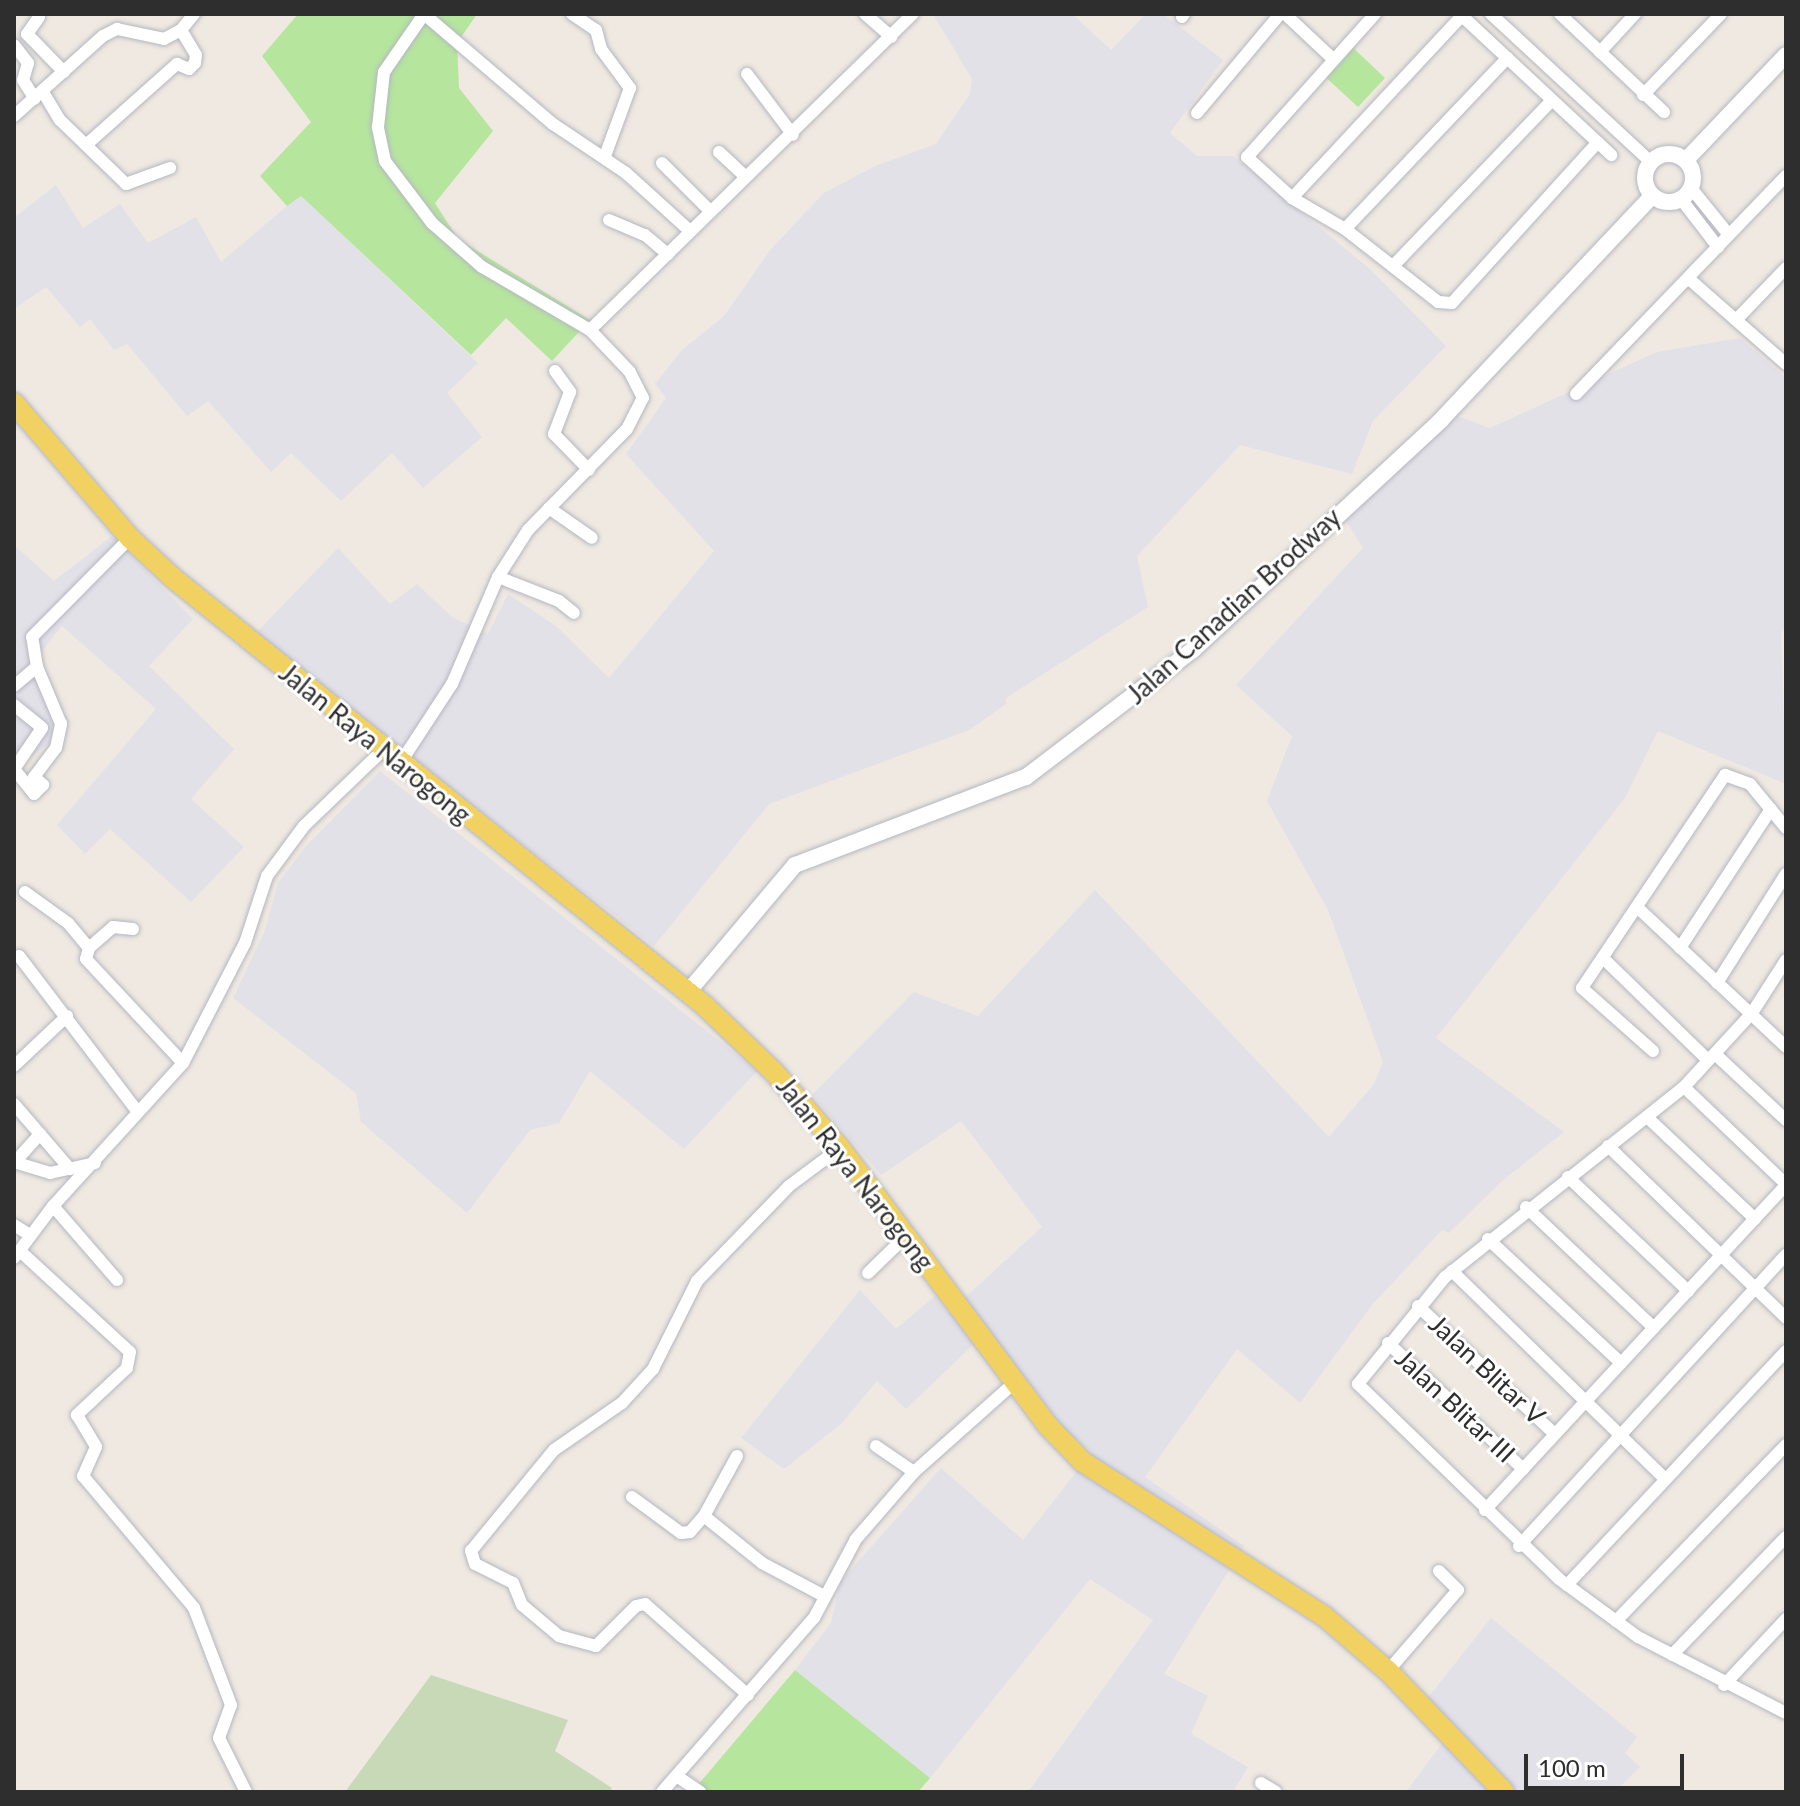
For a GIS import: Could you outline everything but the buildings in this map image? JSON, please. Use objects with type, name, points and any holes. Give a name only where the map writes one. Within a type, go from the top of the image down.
[{"type":"main road","name":"Jalan Raya Narogong","points":[[14,403],[130,538],[399,765],[688,992],[775,1073],[840,1148],[1015,1382],[1083,1462],[1305,1603],[1388,1671],[1467,1748],[1493,1788]]},
{"type":"street","points":[[14,116],[117,29],[157,41],[181,30],[194,14]]},
{"type":"street","points":[[399,765],[452,684],[498,577],[549,508],[627,429],[643,398],[629,371],[590,330],[482,267],[432,223],[385,161],[378,127],[384,72],[424,14],[553,124],[605,156],[690,231]]},
{"type":"street","points":[[572,14],[596,30],[601,49],[630,88],[605,156]]},
{"type":"street","points":[[865,14],[891,37]]},
{"type":"street","points":[[590,330],[745,176],[793,135],[913,14]]},
{"type":"street","points":[[1197,113],[1282,14],[1333,59]]},
{"type":"street","points":[[1375,14],[1247,157],[1292,198],[1345,229],[1438,302],[1452,303],[1598,142]]},
{"type":"street","points":[[1491,14],[1651,162]]},
{"type":"street","points":[[1560,14],[1664,112]]},
{"type":"street","points":[[1600,52],[1635,14]]},
{"type":"street","points":[[1643,95],[1721,14]]},
{"type":"street","points":[[1292,198],[1461,15],[1611,155]]},
{"type":"street","points":[[39,17],[27,34],[64,72]]},
{"type":"street","points":[[86,145],[177,64],[189,69],[195,63],[196,55],[181,30]]},
{"type":"street","points":[[14,45],[28,63],[23,80],[60,120],[131,186],[170,168]]},
{"type":"street","points":[[1686,160],[1786,55]]},
{"type":"street","points":[[1345,229],[1507,58]]},
{"type":"street","points":[[747,74],[793,135]]},
{"type":"street","points":[[1394,265],[1552,100]]},
{"type":"street","points":[[719,152],[745,176]]},
{"type":"street","points":[[1686,194],[1666,202],[1652,196],[1645,175],[1651,162],[1672,153],[1686,160],[1693,173],[1686,194],[1718,247]]},
{"type":"street","points":[[662,163],[710,211]]},
{"type":"street","points":[[1576,394],[1786,176]]},
{"type":"street","points":[[1686,194],[1729,235]]},
{"type":"street","name":"Jalan Canadian Brodway","points":[[688,992],[795,865],[1026,777],[1193,650],[1441,420],[1652,196]]},
{"type":"street","points":[[609,220],[645,235],[668,254]]},
{"type":"street","points":[[1736,320],[1786,268]]},
{"type":"street","points":[[1688,278],[1785,361]]},
{"type":"street","points":[[555,371],[570,392],[554,434],[589,470]]},
{"type":"street","points":[[549,508],[592,538]]},
{"type":"street","points":[[14,705],[42,728],[14,769],[34,794],[43,785],[34,777],[56,748],[61,724],[37,667],[32,637],[130,538]]},
{"type":"street","points":[[498,577],[559,601],[574,613]]},
{"type":"street","points":[[14,686],[37,667]]},
{"type":"street","points":[[246,1792],[219,1738],[231,1705],[194,1608],[83,1476],[96,1447],[77,1415],[127,1368],[130,1352],[17,1255],[53,1206],[183,1063],[245,943],[267,876],[304,826],[382,751]]},
{"type":"street","points":[[1653,1051],[1582,988],[1725,775],[1750,784],[1786,828]]},
{"type":"street","points":[[1680,948],[1771,809]]},
{"type":"street","points":[[1717,983],[1786,874]]},
{"type":"street","points":[[25,892],[68,923],[89,948],[88,962],[183,1063]]},
{"type":"street","points":[[1638,908],[1786,1047]]},
{"type":"street","points":[[89,948],[113,927],[133,929]]},
{"type":"street","points":[[19,956],[138,1112]]},
{"type":"street","points":[[1603,958],[1786,1120]]},
{"type":"street","points":[[1785,1711],[1724,1685],[1672,1655],[1616,1621],[1567,1585],[1519,1546],[1360,1391],[1360,1377],[1418,1306],[1452,1271],[1526,1207],[1648,1118],[1684,1087],[1752,1013],[1786,960]]},
{"type":"street","points":[[14,1066],[67,1016]]},
{"type":"street","points":[[1485,1510],[1786,1185],[1684,1087]]},
{"type":"street","points":[[14,1104],[70,1169]]},
{"type":"street","points":[[1648,1118],[1755,1219]]},
{"type":"street","points":[[40,1134],[14,1163],[50,1173],[95,1163]]},
{"type":"street","points":[[1608,1146],[1786,1318]]},
{"type":"street","points":[[748,1695],[645,1604],[636,1606],[596,1646],[559,1636],[522,1605],[513,1583],[475,1564],[471,1551],[554,1450],[622,1403],[653,1369],[697,1281],[789,1186],[840,1148]]},
{"type":"street","points":[[1568,1177],[1688,1291]]},
{"type":"street","points":[[53,1206],[117,1280]]},
{"type":"street","points":[[1526,1207],[1654,1328]]},
{"type":"street","points":[[14,1225],[30,1235]]},
{"type":"street","points":[[868,1273],[907,1235]]},
{"type":"street","points":[[1488,1239],[1621,1363]]},
{"type":"street","points":[[1519,1546],[1623,1438],[1786,1255]]},
{"type":"street","points":[[1452,1271],[1665,1479]]},
{"type":"street","name":"Jalan Blitar V","points":[[1418,1306],[1555,1434]]},
{"type":"street","name":"Jalan Blitar III","points":[[1388,1343],[1523,1469]]},
{"type":"street","points":[[1567,1585],[1786,1351]]},
{"type":"street","points":[[662,1792],[814,1618],[856,1539],[914,1472],[1015,1382]]},
{"type":"street","points":[[1616,1621],[1786,1445]]},
{"type":"street","points":[[876,1446],[914,1472]]},
{"type":"street","points":[[632,1497],[681,1533],[704,1516],[737,1456]]},
{"type":"street","points":[[1776,1456],[1786,1469]]},
{"type":"street","points":[[704,1516],[762,1563],[824,1596]]},
{"type":"street","points":[[1672,1655],[1786,1537]]},
{"type":"street","points":[[1388,1671],[1458,1590],[1439,1571]]},
{"type":"street","points":[[1724,1685],[1786,1619]]},
{"type":"street","points":[[678,1777],[700,1792]]},
{"type":"street","points":[[1261,1783],[1276,1792]]},
{"type":"shaded area","points":[[933,14],[1072,14],[1111,50],[1146,14],[1163,14],[1223,60],[1170,133],[1197,156],[1233,156],[1371,270],[1446,346],[1373,421],[1352,474],[1240,445],[1137,556],[1148,607],[1006,698],[1006,704],[969,730],[769,804],[654,946],[254,635],[338,548],[390,604],[417,584],[452,617],[488,634],[508,594],[556,626],[609,678],[714,551],[626,454],[666,398],[655,384],[682,350],[724,316],[771,249],[824,193],[875,166],[936,144],[970,94],[972,79]]},
{"type":"shaded area","points":[[56,185],[83,228],[120,204],[148,243],[196,217],[221,262],[300,195],[478,363],[447,393],[482,437],[423,488],[392,453],[341,501],[291,453],[271,472],[208,401],[187,416],[127,344],[114,350],[90,319],[80,327],[46,287],[14,309],[14,218]]},
{"type":"shaded area","points":[[1740,338],[1786,378],[1786,627],[1781,634],[1786,784],[1658,731],[1625,798],[1436,1038],[1564,1132],[1502,1181],[1449,1233],[1442,1230],[1372,1305],[1300,1403],[1237,1349],[1145,1477],[1244,1546],[1164,1674],[1208,1696],[1191,1734],[1248,1767],[1233,1792],[1028,1792],[1153,1620],[1090,1579],[930,1778],[795,1670],[831,1623],[840,1582],[941,1468],[1023,1540],[1092,1452],[1066,1431],[1026,1381],[975,1343],[906,1409],[877,1381],[842,1423],[784,1469],[741,1438],[860,1290],[896,1329],[935,1296],[948,1313],[1042,1227],[961,1121],[881,1175],[812,1095],[914,992],[978,1016],[1095,890],[1329,1137],[1374,1084],[1383,1062],[1328,910],[1267,801],[1292,736],[1236,685],[1363,548],[1346,521],[1454,415],[1490,428],[1657,352]]},
{"type":"shaded area","points":[[112,536],[193,619],[149,666],[234,749],[191,799],[244,847],[191,902],[110,829],[85,854],[57,825],[156,709],[62,626],[30,666],[63,734],[14,768],[14,545],[54,581]]},
{"type":"shaded area","points":[[380,771],[757,1071],[684,1149],[590,1071],[559,1123],[530,1130],[467,1213],[361,1122],[356,1093],[233,998],[264,933],[278,883],[306,846]]},
{"type":"shaded area","points":[[1491,1618],[1637,1737],[1625,1753],[1640,1767],[1615,1792],[1406,1792],[1447,1737],[1419,1709]]},
{"type":"green space","points":[[298,14],[477,14],[457,43],[459,88],[493,131],[435,203],[458,239],[590,320],[552,361],[506,318],[471,355],[301,196],[287,206],[260,176],[311,122],[262,56]]},
{"type":"green space","points":[[1347,42],[1385,78],[1358,107],[1320,72]]},
{"type":"green space","points":[[795,1670],[930,1778],[918,1792],[692,1792]]},
{"type":"green space","points":[[431,1675],[568,1720],[555,1751],[612,1788],[609,1792],[345,1792]]}]
